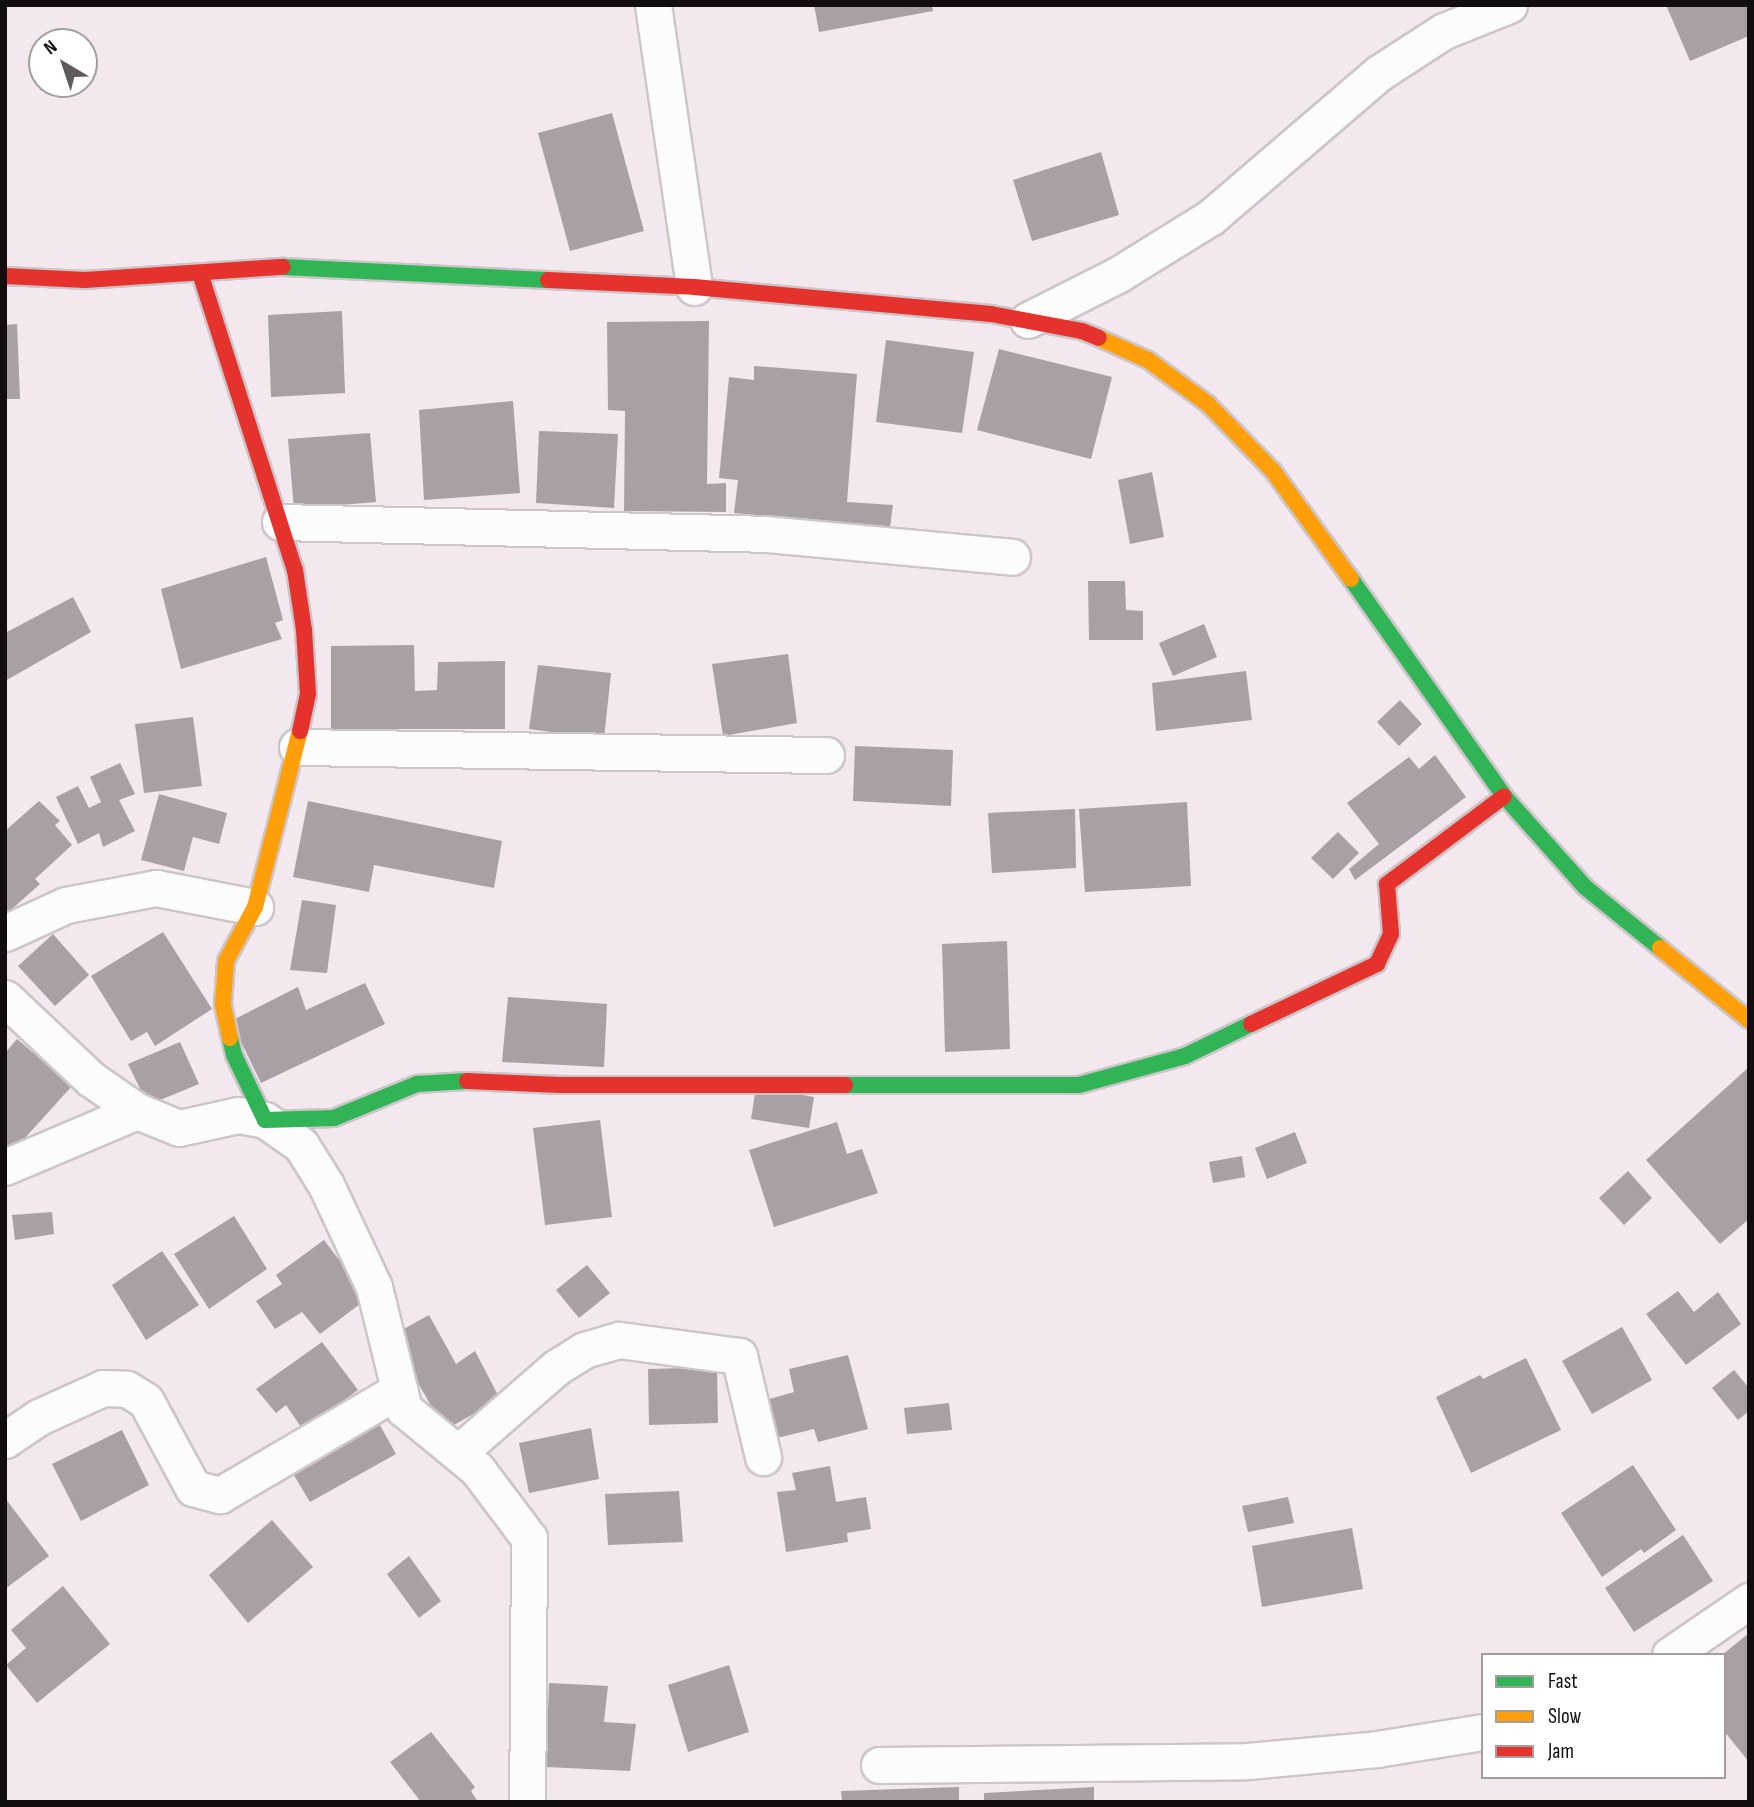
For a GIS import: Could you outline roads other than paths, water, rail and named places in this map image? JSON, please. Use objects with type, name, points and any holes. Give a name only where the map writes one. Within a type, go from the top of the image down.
[{"type":"street","points":[[653,5],[694,287]]},
{"type":"street","points":[[1028,320],[1119,274],[1211,217],[1379,73],[1444,31],[1509,5]]},
{"type":"street","points":[[5,276],[85,280],[286,267],[694,287],[991,314],[1082,331],[1148,360],[1208,404],[1273,471],[1457,726],[1504,796],[1586,887],[1749,1020]]},
{"type":"street","points":[[200,273],[295,570],[304,630],[308,694],[297,747],[255,907],[226,961],[223,1004],[234,1055],[265,1120],[301,1145],[326,1185],[374,1287],[404,1409],[477,1469],[529,1538],[527,1802]]},
{"type":"street","points":[[280,522],[766,534],[1012,557]]},
{"type":"street","points":[[297,747],[825,755]]},
{"type":"street","points":[[5,998],[91,1079],[137,1111],[179,1128],[238,1115],[265,1120],[334,1118],[417,1084],[475,1080],[560,1085],[1079,1085],[1185,1056],[1377,964],[1391,934],[1387,884],[1504,796]]},
{"type":"street","points":[[5,933],[66,905],[156,888],[255,907]]},
{"type":"street","points":[[5,1167],[137,1111]]},
{"type":"street","points":[[458,1453],[557,1367],[584,1350],[619,1340],[739,1356],[764,1457]]},
{"type":"street","points":[[5,1440],[39,1417],[103,1388],[127,1389],[146,1401],[193,1488],[220,1495],[399,1390]]},
{"type":"street","points":[[1673,1653],[1749,1601]]},
{"type":"street","points":[[879,1765],[1248,1761],[1377,1749],[1481,1731]]}]
